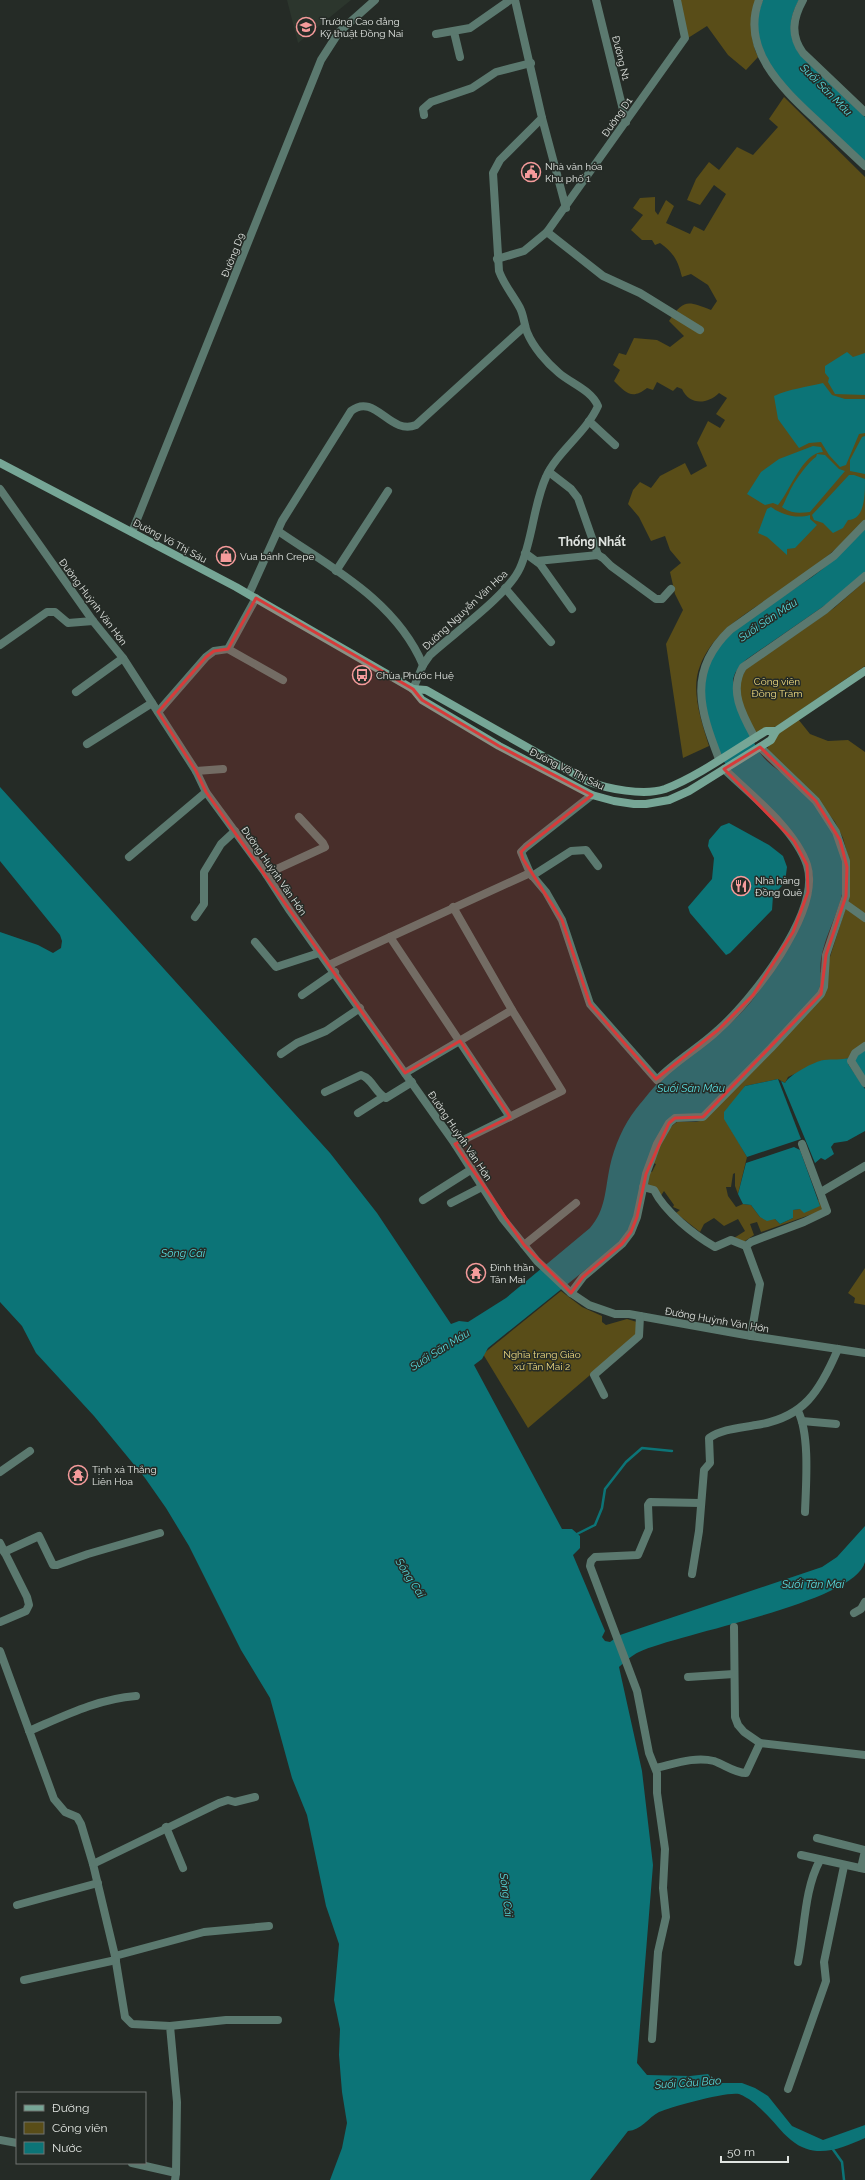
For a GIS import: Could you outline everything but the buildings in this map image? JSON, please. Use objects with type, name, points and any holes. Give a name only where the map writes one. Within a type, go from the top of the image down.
[{"type":"main road","name":"Đường Võ Thị Sáu","points":[[0,463],[252,596],[412,689],[428,704],[499,746],[592,795],[614,801],[646,804],[668,800],[689,791],[760,747]]},
{"type":"main road","points":[[760,747],[771,740],[776,731],[865,671]]},
{"type":"main road","name":"Đường Võ Thị Sáu","points":[[412,689],[426,690],[560,767],[587,781],[608,788],[640,791],[663,789],[719,760],[755,738]]},
{"type":"main road","points":[[755,738],[766,731],[776,731]]},
{"type":"street","name":"Đường D9","points":[[132,532],[321,60],[339,32],[375,0]]},
{"type":"street","points":[[436,34],[454,32],[477,25],[510,0]]},
{"type":"street","points":[[515,0],[531,64],[542,118],[566,208]]},
{"type":"street","name":"Đường N1","points":[[596,0],[626,122]]},
{"type":"street","name":"Đường D1","points":[[497,258],[524,251],[547,232],[566,208],[685,38],[676,0]]},
{"type":"street","points":[[759,0],[754,27],[759,50],[770,72],[790,95],[865,166]]},
{"type":"street","points":[[803,0],[794,21],[796,44],[802,53],[865,112]]},
{"type":"street","points":[[454,32],[460,57]]},
{"type":"street","points":[[424,115],[423,109],[431,102],[472,88],[496,72],[531,64]]},
{"type":"street","name":"Đường Nguyễn Văn Hoa","points":[[412,689],[423,665],[430,655],[505,588],[517,575],[525,553],[536,505],[549,472],[589,421],[598,406],[595,400],[559,373],[530,339],[520,307],[501,277],[497,258],[493,173],[500,160],[542,118]]},
{"type":"street","points":[[547,232],[603,276],[640,292],[700,330]]},
{"type":"street","points":[[228,649],[252,596],[278,531],[350,411],[358,406],[367,406],[399,426],[408,427],[416,425],[525,326]]},
{"type":"street","points":[[589,421],[615,445]]},
{"type":"street","points":[[549,472],[571,489],[578,498],[598,555]]},
{"type":"street","points":[[336,571],[388,491]]},
{"type":"street","name":"Đường Huỳnh Văn Hớn","points":[[1,493],[93,621],[123,658],[196,771],[206,792],[266,874],[319,952],[335,972],[412,1082],[472,1169],[482,1187],[537,1261],[571,1293],[597,1308],[615,1314],[640,1316],[751,1336],[865,1353]]},
{"type":"street","points":[[719,760],[702,710],[701,684],[707,657],[720,639],[730,630],[834,556],[865,524]]},
{"type":"street","points":[[278,531],[365,590],[386,609],[413,646],[423,665]]},
{"type":"street","points":[[525,553],[537,561],[572,609]]},
{"type":"street","points":[[537,561],[598,555],[656,599],[662,599],[671,589]]},
{"type":"street","points":[[755,738],[741,708],[736,688],[737,678],[743,667],[825,610],[865,576]]},
{"type":"street","points":[[505,588],[551,642]]},
{"type":"street","points":[[0,646],[47,612],[55,612],[68,623],[93,621]]},
{"type":"street","points":[[158,712],[206,657],[214,651],[228,649],[283,680]]},
{"type":"street","points":[[76,692],[123,658]]},
{"type":"street","points":[[87,744],[152,703]]},
{"type":"street","points":[[571,1293],[583,1277],[622,1244],[631,1232],[638,1217],[646,1174],[657,1144],[669,1123],[675,1118],[703,1117],[771,1048],[821,994],[824,987],[826,955],[844,903],[847,867],[840,840],[834,827],[806,790],[776,764],[760,747]]},
{"type":"street","points":[[196,771],[223,769]]},
{"type":"street","points":[[592,795],[521,852],[531,874],[555,905],[562,920],[590,1004],[657,1080],[718,1030],[753,995],[793,932],[808,892],[809,879],[807,865],[794,841],[784,828],[724,770]]},
{"type":"street","points":[[129,857],[206,792]]},
{"type":"street","points":[[266,874],[324,847],[323,843],[299,817]]},
{"type":"street","points":[[195,917],[204,904],[204,872],[221,844],[235,831]]},
{"type":"street","points":[[329,965],[453,907],[531,874],[575,850],[586,850],[598,866]]},
{"type":"street","points":[[844,903],[865,918]]},
{"type":"street","points":[[453,907],[512,1010],[562,1091],[455,1144]]},
{"type":"street","points":[[390,937],[510,1117]]},
{"type":"street","points":[[255,942],[276,967],[319,952]]},
{"type":"street","points":[[302,995],[335,972]]},
{"type":"street","points":[[281,1054],[297,1042],[326,1031],[360,1008]]},
{"type":"street","points":[[405,1073],[512,1010]]},
{"type":"street","points":[[865,1046],[855,1053],[851,1061],[865,1083]]},
{"type":"street","points":[[325,1092],[361,1075],[369,1080],[383,1097]]},
{"type":"street","points":[[358,1113],[383,1097],[390,1097],[412,1082]]},
{"type":"street","points":[[746,1246],[751,1242],[772,1233],[825,1213],[827,1207],[802,1144]]},
{"type":"street","points":[[821,1192],[865,1166]]},
{"type":"street","points":[[423,1200],[472,1169]]},
{"type":"street","points":[[451,1203],[482,1187]]},
{"type":"street","points":[[643,1187],[654,1190],[665,1208],[706,1242],[715,1247],[731,1240],[746,1246],[760,1284],[751,1336]]},
{"type":"street","points":[[524,1245],[576,1203]]},
{"type":"street","points":[[604,1395],[594,1375],[639,1336],[640,1316]]},
{"type":"street","points":[[692,1574],[699,1531],[700,1502],[704,1470],[710,1463],[708,1438],[734,1428],[773,1423],[798,1411],[808,1402],[825,1380],[838,1349]]},
{"type":"street","points":[[798,1411],[802,1421],[806,1478],[805,1512]]},
{"type":"street","points":[[802,1421],[836,1424]]},
{"type":"street","points":[[0,1472],[30,1451]]},
{"type":"street","points":[[652,2039],[658,1952],[666,1917],[663,1888],[665,1849],[657,1793],[656,1768],[649,1753],[637,1691],[590,1566],[592,1558],[638,1555],[649,1529],[648,1505],[650,1502],[700,1502]]},
{"type":"street","points":[[4,1552],[40,1536],[53,1565],[57,1565],[88,1554],[160,1533]]},
{"type":"street","points":[[0,1543],[27,1597],[29,1605],[26,1611],[0,1622]]},
{"type":"street","points":[[854,1613],[860,1609],[865,1602]]},
{"type":"street","points":[[734,1627],[736,1721],[744,1732],[760,1743],[865,1755]]},
{"type":"street","points":[[0,1651],[54,1800],[65,1812],[77,1817],[98,1883],[116,1958],[123,2011],[128,2022],[132,2024],[170,2026],[226,2020],[278,2020]]},
{"type":"street","points":[[688,1677],[734,1674]]},
{"type":"street","points":[[30,1731],[99,1702],[136,1696]]},
{"type":"street","points":[[656,1768],[701,1759],[713,1761],[738,1772],[746,1773],[760,1743]]},
{"type":"street","points":[[93,1864],[166,1827],[228,1800],[235,1802],[255,1797]]},
{"type":"street","points":[[166,1827],[183,1868]]},
{"type":"street","points":[[801,1855],[844,1866],[863,1869],[865,1850],[817,1838]]},
{"type":"street","points":[[798,1962],[809,1891],[814,1873],[820,1860]]},
{"type":"street","points":[[788,2089],[826,1981],[824,1962],[844,1866]]},
{"type":"street","points":[[17,1905],[98,1883]]},
{"type":"street","points":[[24,1980],[116,1958],[204,1932],[269,1926]]},
{"type":"street","points":[[135,2164],[175,2176],[177,2102],[170,2026]]},
{"type":"street","points":[[0,2140],[16,2143]]},
{"type":"highlighted area","points":[[256,598],[413,689],[422,700],[499,746],[592,795],[521,852],[523,859],[562,920],[590,1004],[656,1079],[718,1030],[753,995],[793,932],[808,892],[807,865],[794,841],[724,769],[760,747],[816,801],[840,840],[847,867],[846,896],[826,955],[821,994],[703,1117],[675,1118],[669,1123],[646,1174],[637,1217],[631,1232],[622,1244],[583,1277],[571,1293],[524,1245],[455,1144],[510,1117],[460,1041],[405,1073],[206,792],[196,771],[158,712],[206,657],[214,651],[228,649]]},
{"type":"shaded area","name":"Trường Cao đẳng Kỹ thuật Đồng Nai","points":[[287,0],[351,0],[298,43]]},
{"type":"green space","points":[[679,0],[756,0],[753,14],[752,36],[758,57],[746,70],[728,55],[707,26],[688,38]]},
{"type":"green space","points":[[784,97],[865,177],[865,520],[839,546],[820,562],[791,584],[739,619],[716,640],[707,652],[700,666],[696,685],[698,706],[709,746],[683,758],[666,644],[683,610],[675,594],[670,572],[681,563],[670,550],[665,536],[651,541],[639,517],[628,504],[633,490],[640,482],[651,488],[660,476],[685,463],[691,475],[707,466],[697,443],[708,421],[720,428],[725,420],[716,414],[727,398],[719,393],[709,400],[699,402],[689,398],[682,389],[677,387],[673,391],[657,382],[653,390],[647,388],[637,394],[629,394],[614,381],[620,370],[613,365],[619,353],[626,355],[634,338],[657,340],[670,347],[684,336],[669,321],[683,305],[691,304],[711,310],[717,301],[708,285],[691,274],[682,277],[679,266],[669,250],[660,243],[655,245],[652,240],[642,240],[631,230],[643,215],[633,208],[640,198],[655,197],[655,211],[658,215],[666,200],[674,206],[666,223],[690,234],[694,226],[704,231],[726,194],[714,185],[700,205],[687,200],[696,179],[709,162],[719,170],[737,147],[753,155],[778,127],[769,119]]},
{"type":"green space","name":"Công viên Đồng Tràm","points":[[865,581],[865,666],[777,726],[756,733],[744,709],[739,690],[740,680],[746,669],[834,608]]},
{"type":"green space","points":[[798,719],[810,734],[828,741],[848,740],[865,752],[865,1042],[849,1058],[841,1060],[824,1060],[788,1077],[785,1083],[778,1079],[745,1086],[725,1119],[747,1157],[738,1194],[735,1186],[735,1173],[733,1174],[731,1187],[726,1187],[728,1196],[736,1207],[743,1204],[751,1205],[760,1217],[775,1219],[780,1224],[793,1218],[793,1210],[819,1206],[817,1200],[820,1200],[824,1207],[821,1211],[761,1232],[757,1222],[750,1224],[754,1235],[745,1241],[745,1243],[734,1238],[745,1231],[738,1219],[724,1226],[714,1218],[704,1224],[700,1232],[676,1213],[680,1210],[673,1207],[674,1205],[664,1191],[660,1197],[646,1185],[649,1171],[652,1172],[656,1164],[653,1163],[668,1130],[677,1122],[696,1122],[704,1120],[828,963],[848,901],[850,864],[843,838],[835,822],[810,790],[766,750],[778,732]]},
{"type":"green space","points":[[865,1268],[865,1305],[854,1303],[855,1298],[848,1293]]},
{"type":"green space","name":"Nghĩa trang Giáo xứ Tân Mai 2","points":[[561,1291],[582,1307],[602,1316],[602,1322],[606,1325],[627,1319],[637,1322],[637,1335],[528,1428],[483,1354]]},
{"type":"water","name":"Suối Săn Máu","points":[[763,0],[799,0],[795,7],[791,21],[793,41],[800,55],[865,117],[865,162],[792,92],[770,65],[762,50],[758,34],[758,18]]},
{"type":"water","points":[[847,352],[853,357],[865,353],[865,395],[835,394],[828,382],[829,378],[825,373],[825,366]]},
{"type":"water","points":[[823,383],[832,395],[845,399],[865,399],[865,433],[859,434],[846,465],[840,467],[829,455],[821,442],[809,443],[799,448],[778,419],[774,396]]},
{"type":"water","points":[[865,436],[865,474],[850,471],[850,460],[862,437]]},
{"type":"water","points":[[813,446],[821,447],[823,452],[809,458],[803,465],[778,505],[773,503],[765,505],[747,494],[761,472],[779,459]]},
{"type":"water","points":[[817,454],[825,455],[839,469],[845,471],[810,512],[803,513],[785,509],[782,507],[794,484]]},
{"type":"water","points":[[849,475],[854,475],[865,479],[863,506],[858,516],[854,519],[848,520],[843,528],[833,533],[823,523],[814,520],[812,515]]},
{"type":"water","points":[[771,507],[790,516],[800,517],[810,515],[810,519],[817,525],[795,548],[787,549],[787,555],[767,537],[758,533],[767,509]]},
{"type":"water","name":"Sông Cái","points":[[865,529],[865,572],[834,599],[747,659],[737,669],[733,679],[739,710],[759,752],[766,761],[796,784],[820,811],[837,842],[841,853],[844,868],[842,895],[824,945],[821,959],[820,984],[818,992],[771,1044],[701,1114],[667,1122],[634,1220],[620,1242],[488,1348],[482,1359],[474,1365],[562,1529],[572,1529],[580,1536],[580,1548],[573,1555],[605,1631],[602,1637],[605,1641],[610,1642],[620,1635],[822,1567],[837,1557],[865,1526],[865,1562],[854,1577],[831,1591],[763,1615],[659,1644],[636,1653],[619,1667],[642,1771],[653,1865],[637,2063],[647,2075],[690,2076],[708,2074],[715,2083],[742,2083],[755,2088],[768,2096],[792,2126],[823,2140],[865,2125],[865,2138],[846,2146],[828,2151],[809,2150],[791,2140],[758,2106],[746,2097],[739,2094],[733,2094],[699,2100],[655,2114],[641,2126],[628,2131],[590,2180],[330,2180],[342,2148],[347,2123],[342,2092],[339,2055],[340,2029],[334,2000],[339,1944],[326,1906],[307,1815],[292,1778],[270,1698],[241,1650],[189,1546],[166,1508],[145,1478],[94,1416],[36,1353],[22,1326],[0,1302],[0,932],[38,945],[53,953],[61,948],[62,941],[60,935],[0,861],[0,787],[330,1153],[377,1213],[451,1324],[459,1321],[468,1322],[506,1298],[590,1228],[602,1207],[610,1166],[617,1144],[632,1115],[664,1077],[727,1027],[745,1009],[769,977],[796,930],[804,914],[812,890],[813,881],[810,864],[805,853],[786,829],[729,770],[722,759],[711,731],[705,701],[706,673],[710,660],[727,638],[757,614],[823,569]]},
{"type":"water","points":[[729,823],[769,845],[783,856],[787,867],[785,882],[773,896],[772,910],[730,953],[726,955],[690,913],[688,907],[712,879],[714,858],[708,846],[709,840],[721,826]]},
{"type":"water","points":[[865,1050],[865,1078],[854,1062],[857,1056]]},
{"type":"water","points":[[849,1058],[848,1064],[865,1089],[865,1131],[847,1141],[834,1143],[831,1147],[834,1154],[825,1160],[821,1158],[815,1163],[781,1081],[785,1083],[797,1072],[820,1061]]},
{"type":"water","points":[[778,1079],[801,1139],[747,1157],[724,1119],[724,1112],[745,1086]]},
{"type":"water","points":[[794,1147],[800,1150],[820,1206],[804,1213],[800,1209],[793,1210],[793,1218],[780,1224],[775,1219],[767,1221],[760,1217],[751,1205],[743,1204],[738,1194],[746,1163]]},
{"type":"waterway","points":[[577,1534],[595,1525],[602,1508],[605,1489],[626,1462],[642,1448],[672,1451]]},
{"type":"waterway","points":[[832,2148],[842,2162],[844,2180]]},
{"type":"place","name":"Trường Cao đẳng Kỹ thuật Đồng Nai","points":[[306,27]]},
{"type":"place","name":"Nhà văn hóa Khu phố 1","points":[[531,172]]},
{"type":"place","name":"Vua bánh Crepe","points":[[226,556]]},
{"type":"place","name":"Chùa Phước Huệ","points":[[362,675]]},
{"type":"place","name":"Nhà hàng Đồng Quê","points":[[741,886]]},
{"type":"place","name":"Đình thần Tân Mai","points":[[476,1273]]},
{"type":"place","name":"Tịnh xá Thắng Liên Hoa","points":[[78,1475]]},
{"type":"district","name":"Thống Nhất","points":[[592,542]]},
{"type":"water label","name":"Suối Tân Mai","points":[[813,1584]]},
{"type":"water label","name":"Suối Cầu Bào","points":[[688,2083]]}]
